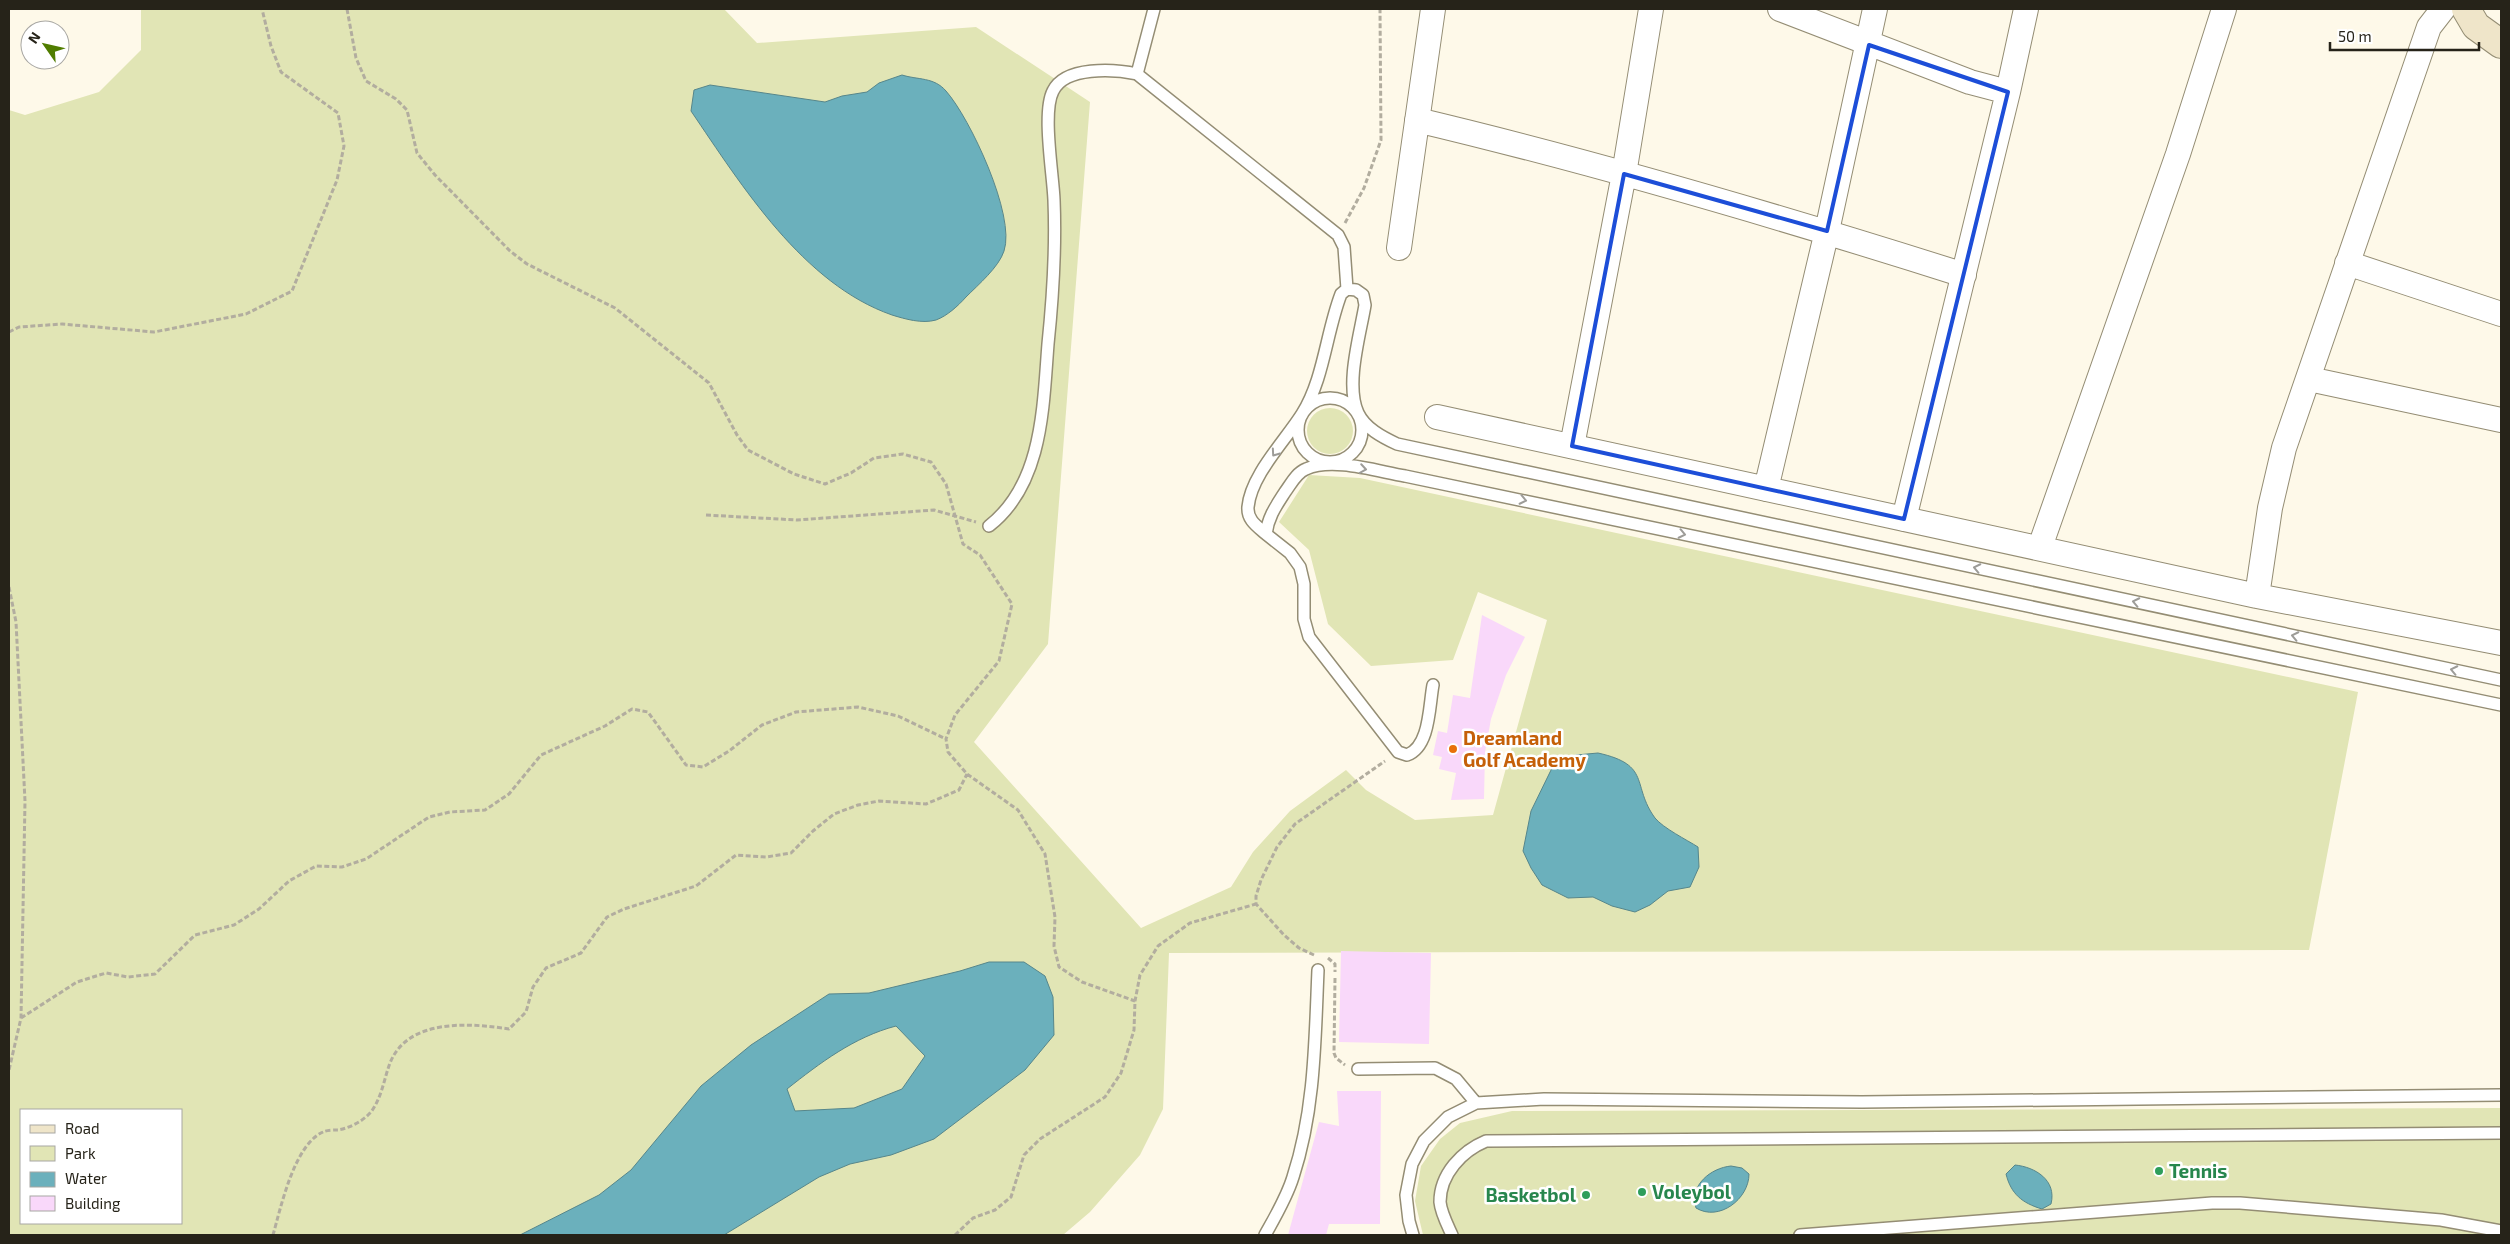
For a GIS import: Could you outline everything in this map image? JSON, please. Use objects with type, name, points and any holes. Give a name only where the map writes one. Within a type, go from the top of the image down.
[{"type":"main road","points":[[2466,9],[2476,26],[2501,44]]},
{"type":"street","points":[[1399,248],[1433,9]]},
{"type":"street","points":[[1572,446],[1624,174],[1651,9]]},
{"type":"street","points":[[1780,9],[1869,45],[1970,82],[2008,92]]},
{"type":"street","points":[[1766,489],[1827,231],[1869,45],[1875,9]]},
{"type":"street","points":[[1904,519],[2008,92],[2026,9]]},
{"type":"street","points":[[2040,547],[2178,154],[2224,9]]},
{"type":"street","points":[[2257,596],[2276,478],[2347,263],[2429,27],[2443,9]]},
{"type":"street","points":[[1417,120],[1624,174],[1827,231],[1964,275]]},
{"type":"street","points":[[2347,263],[2501,314]]},
{"type":"street","points":[[2309,379],[2501,420]]},
{"type":"street","points":[[1437,417],[2040,547],[2257,596],[2501,643]]},
{"type":"lane","points":[[1137,74],[1154,9]]},
{"type":"lane","points":[[990,526],[1003,516],[1023,482],[1034,454],[1041,421],[1055,267],[1054,200],[1048,105],[1053,89],[1071,74],[1119,70],[1137,74],[1338,235],[1344,247],[1347,289]]},
{"type":"lane","points":[[1266,534],[1268,521],[1273,509],[1296,476],[1305,469],[1326,463],[1337,462],[1355,452],[1363,434],[1353,397],[1352,381],[1365,305],[1363,294],[1356,290],[1347,289],[1341,294],[1318,376],[1303,413],[1298,434],[1301,444],[1307,453],[1316,460],[1326,463],[1405,476],[2501,705]]},
{"type":"lane","points":[[1433,685],[1422,742],[1416,752],[1407,755],[1398,752],[1309,637],[1304,619],[1304,584],[1300,567],[1290,553],[1254,524],[1249,516],[1251,493],[1264,469],[1303,413],[1320,399],[1331,398],[1347,403],[1371,429],[1382,436],[1412,448],[2501,680]]},
{"type":"lane","points":[[1265,1235],[1293,1178],[1307,1124],[1314,1071],[1318,970]]},
{"type":"lane","points":[[1358,1069],[1435,1068],[1456,1080],[1476,1103]]},
{"type":"lane","points":[[1414,1235],[1409,1221],[1406,1195],[1412,1164],[1424,1141],[1448,1117],[1476,1103],[1544,1099],[1862,1102],[2501,1095]]},
{"type":"lane","points":[[1452,1235],[1440,1203],[1444,1184],[1461,1155],[1474,1146],[1486,1142],[2501,1133]]},
{"type":"lane","points":[[1800,1235],[2212,1203],[2240,1203],[2441,1220],[2501,1231]]},
{"type":"path","points":[[9,332],[19,327],[62,324],[154,332],[246,314],[292,291],[337,180],[344,146],[338,113],[281,72],[271,46],[262,9]]},
{"type":"path","points":[[347,9],[356,58],[366,81],[396,99],[407,110],[417,152],[435,175],[510,251],[527,264],[615,308],[709,383],[737,435],[748,450],[794,474],[825,484],[851,473],[874,458],[904,454],[932,462],[946,484],[957,529],[963,544],[980,555],[1012,604],[999,661],[955,715],[946,739],[948,752],[967,774],[1018,810],[1045,854],[1055,918],[1054,946],[1059,967],[1082,982],[1135,1001]]},
{"type":"path","points":[[1338,235],[1364,188],[1380,140],[1380,9]]},
{"type":"path","points":[[706,514],[797,520],[934,510],[990,526]]},
{"type":"path","points":[[9,587],[16,622],[25,801],[21,1018],[9,1070]]},
{"type":"path","points":[[21,1018],[76,982],[106,973],[128,977],[155,974],[196,936],[234,925],[258,909],[289,881],[316,866],[342,867],[366,859],[429,817],[450,812],[486,810],[508,794],[541,756],[605,726],[632,709],[648,712],[686,765],[703,767],[762,725],[796,712],[858,707],[898,716],[946,739]]},
{"type":"path","points":[[1358,1069],[1341,1064],[1334,1053],[1335,964],[1331,958],[1315,956],[1299,948],[1284,936],[1256,904],[1256,896],[1261,880],[1277,847],[1296,824],[1398,752]]},
{"type":"path","points":[[273,1235],[293,1173],[308,1144],[323,1132],[341,1129],[358,1123],[371,1112],[382,1090],[391,1061],[406,1042],[420,1032],[453,1025],[480,1024],[508,1029],[526,1012],[533,987],[546,968],[581,953],[607,917],[624,909],[696,886],[736,855],[766,857],[791,853],[813,830],[834,814],[858,804],[879,801],[926,804],[959,790],[967,774]]},
{"type":"path","points":[[956,1235],[973,1218],[995,1210],[1011,1196],[1024,1156],[1040,1139],[1105,1098],[1121,1073],[1134,1030],[1135,1001],[1140,975],[1158,946],[1190,923],[1256,904]]},
{"type":"highlighted area","points":[[1869,45],[2008,92],[1904,519],[1572,446],[1624,174],[1827,231]]},
{"type":"green space","points":[[141,9],[724,9],[757,43],[976,27],[1090,102],[1048,644],[974,742],[1141,928],[1231,887],[1253,852],[1290,811],[1346,770],[1366,790],[1415,820],[1493,815],[1547,620],[1478,592],[1453,660],[1371,666],[1328,624],[1309,550],[1279,522],[1309,475],[1360,478],[2358,692],[2309,950],[1169,953],[1163,1109],[1140,1155],[1090,1212],[1063,1235],[9,1235],[9,110],[25,115],[99,92],[141,50]]},
{"type":"green space","points":[[1330,408],[1343,412],[1349,418],[1353,431],[1349,444],[1343,450],[1330,454],[1317,450],[1311,444],[1307,431],[1311,418],[1317,412]]},
{"type":"green space","points":[[2501,1108],[2501,1235],[1423,1235],[1415,1201],[1421,1166],[1440,1139],[1460,1123],[1512,1111]]},
{"type":"water","points":[[902,75],[936,83],[946,91],[956,104],[978,144],[988,168],[997,192],[1006,235],[1004,251],[988,276],[952,310],[940,318],[931,321],[897,317],[860,300],[830,281],[777,230],[731,170],[691,111],[694,90],[710,85],[825,102],[842,96],[867,92],[879,83]]},
{"type":"water","points":[[1598,753],[1615,758],[1633,770],[1655,818],[1669,830],[1698,847],[1699,867],[1690,887],[1668,891],[1650,905],[1635,912],[1612,906],[1593,897],[1568,898],[1542,885],[1523,851],[1531,811],[1553,766],[1576,755]]},
{"type":"water","points":[[989,962],[1024,962],[1045,976],[1053,997],[1054,1035],[1025,1070],[934,1139],[891,1155],[850,1164],[819,1177],[724,1235],[520,1235],[599,1195],[631,1170],[701,1086],[751,1045],[829,994],[869,993]],"holes":[[[896,1026],[925,1056],[902,1089],[854,1108],[795,1111],[787,1089],[838,1052],[866,1037]]]},
{"type":"water","points":[[2015,1165],[2023,1166],[2043,1176],[2051,1188],[2051,1204],[2042,1209],[2018,1197],[2011,1187],[2006,1174]]},
{"type":"water","points":[[1731,1166],[1742,1168],[1749,1174],[1744,1192],[1731,1206],[1723,1210],[1705,1212],[1696,1208],[1696,1192],[1703,1179],[1716,1170]]},
{"type":"building","points":[[1482,615],[1525,637],[1506,675],[1491,719],[1485,752],[1484,799],[1451,800],[1456,773],[1439,769],[1442,757],[1433,755],[1438,731],[1447,733],[1453,695],[1470,698]]},
{"type":"building","points":[[1341,951],[1431,953],[1429,1044],[1339,1042]]},
{"type":"building","points":[[1337,1091],[1381,1091],[1380,1224],[1329,1224],[1326,1235],[1288,1235],[1319,1122],[1339,1126]]},
{"type":"place","name":"Dreamland Golf Academy","points":[[1453,749]]},
{"type":"place","name":"Tennis","points":[[2159,1171]]},
{"type":"place","name":"Voleybol","points":[[1642,1192]]},
{"type":"place","name":"Basketbol","points":[[1586,1195]]}]
